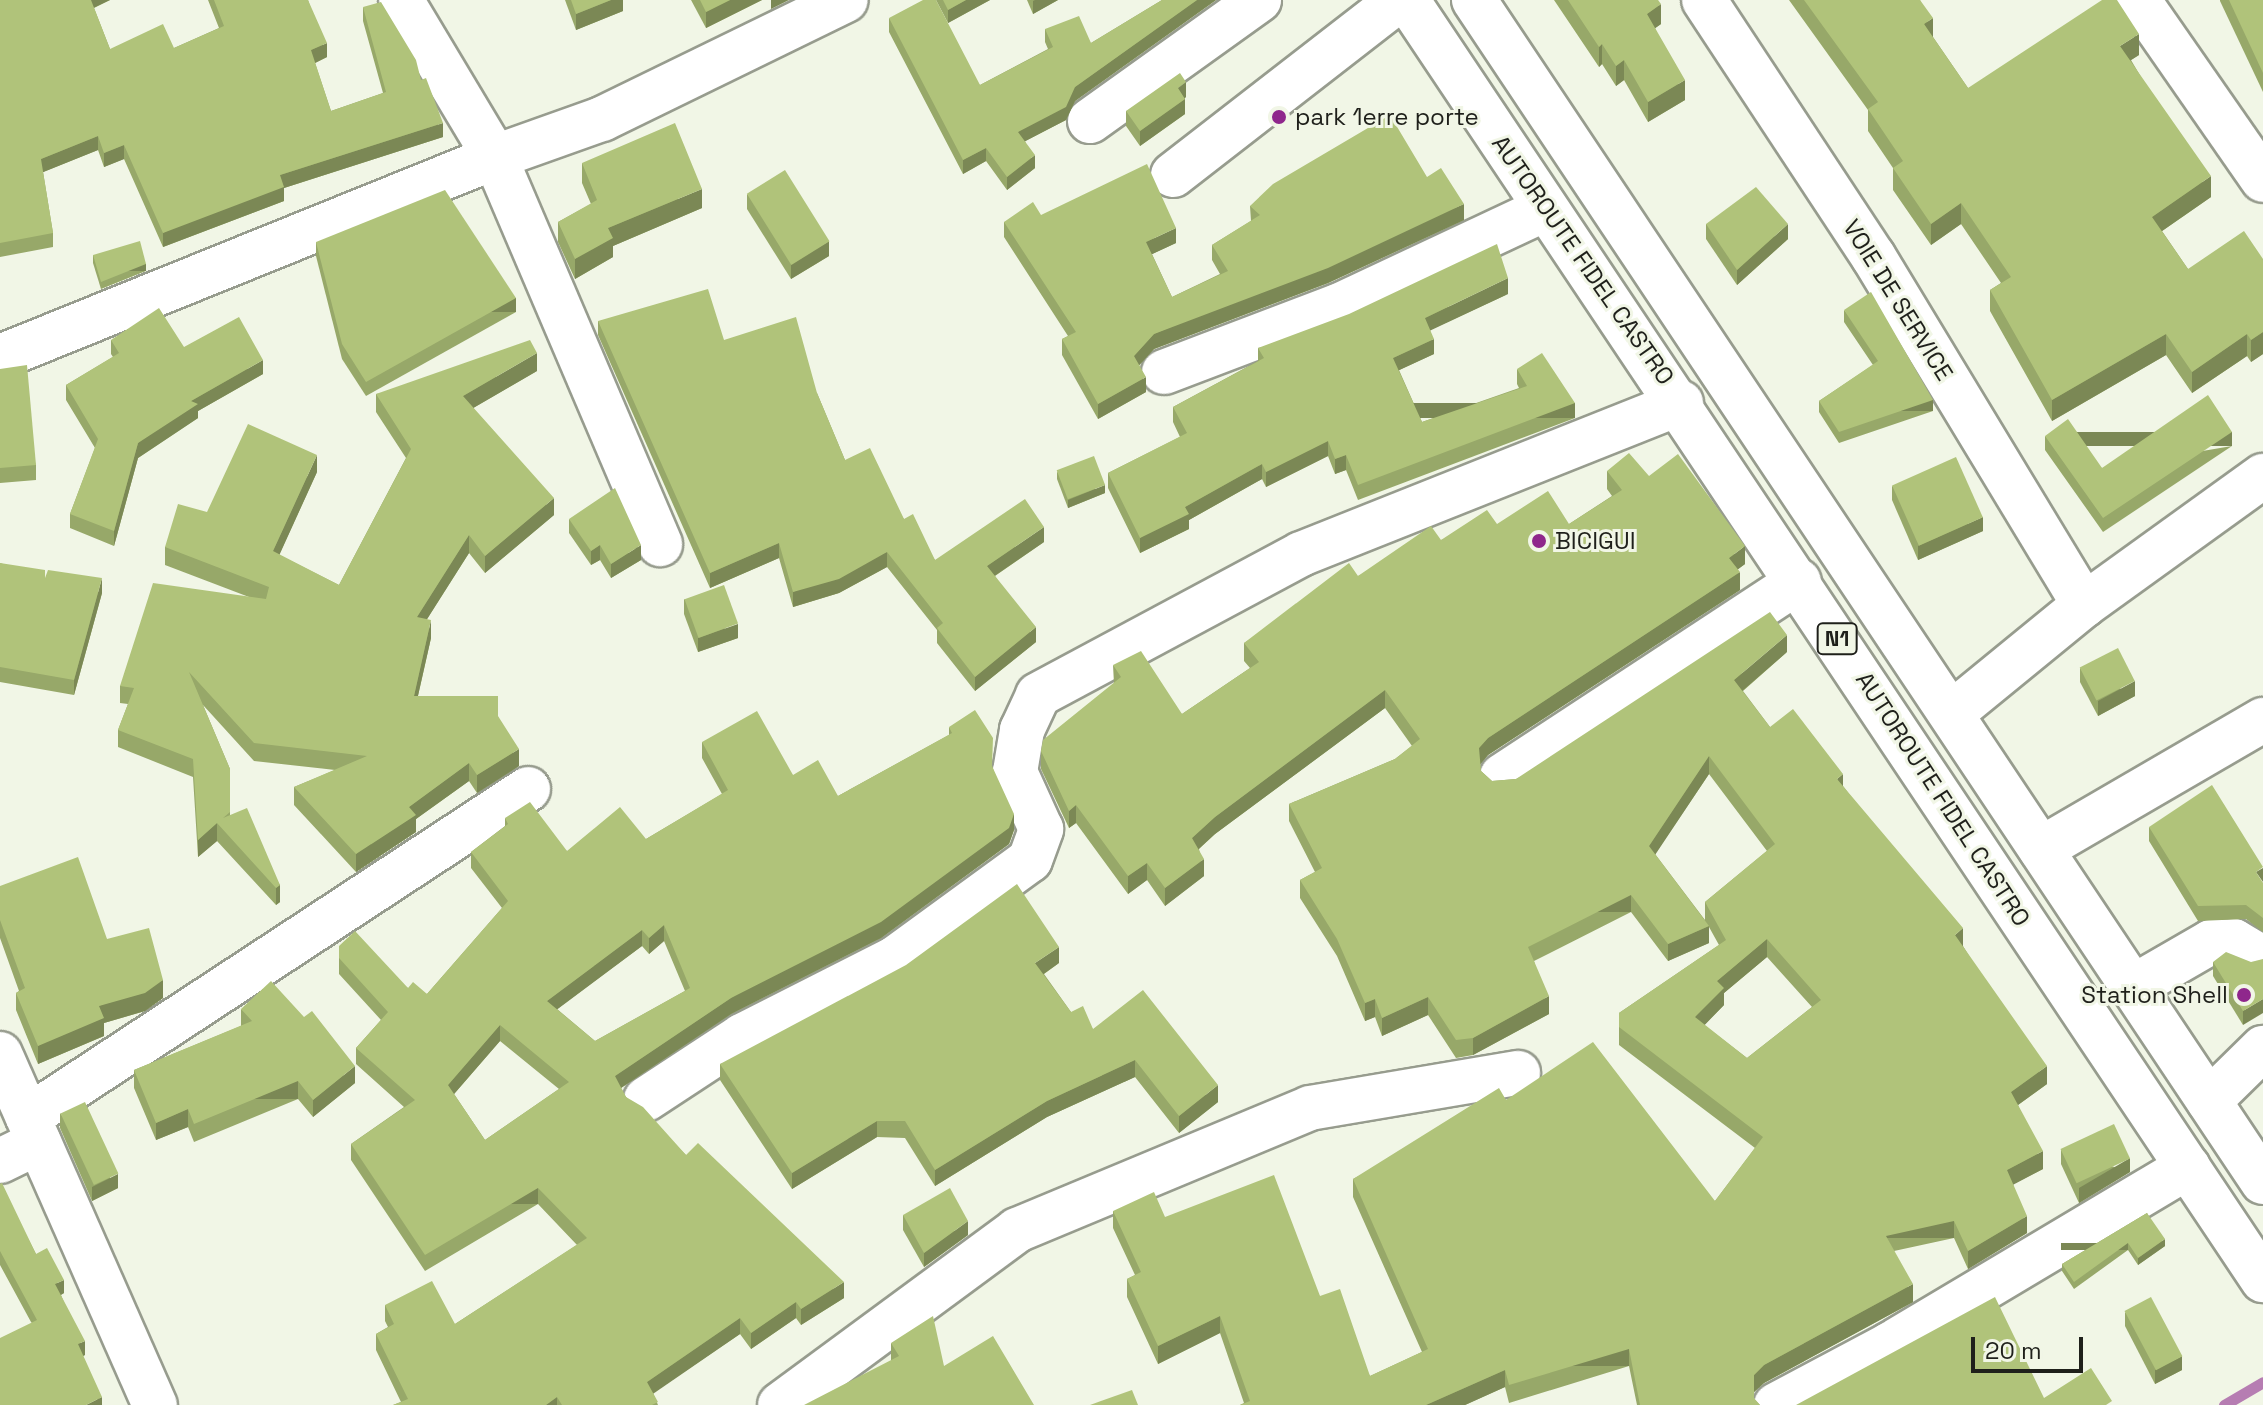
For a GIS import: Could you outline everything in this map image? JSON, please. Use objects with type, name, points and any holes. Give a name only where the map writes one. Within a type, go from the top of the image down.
[{"type":"main road","points":[[401,0],[495,157],[660,544]]},
{"type":"main road","points":[[0,357],[495,157],[602,119],[846,0]]},
{"type":"main road","points":[[1090,121],[1259,0]]},
{"type":"main road","points":[[1173,175],[1399,0]]},
{"type":"main road","name":"AUTOROUTE FIDEL CASTRO","points":[[1407,0],[1545,209],[1681,403],[2263,1280]]},
{"type":"main road","name":"N1","points":[[1474,0],[2263,1182]]},
{"type":"main road","name":"VOIE DE SERVICE","points":[[1704,0],[1873,256],[2084,605]]},
{"type":"main road","points":[[2138,0],[2263,180]]},
{"type":"main road","points":[[1164,372],[1338,306],[1545,209]]},
{"type":"main road","points":[[646,1099],[742,1036],[894,959],[1030,860],[1041,829],[1015,772],[1022,730],[1038,695],[1301,554],[1681,403]]},
{"type":"main road","points":[[1952,713],[2084,605],[2263,476]]},
{"type":"main road","points":[[1502,776],[1799,581]]},
{"type":"main road","points":[[2041,849],[2263,720]]},
{"type":"main road","points":[[0,1161],[33,1130],[528,789]]},
{"type":"main road","points":[[2133,987],[2211,942],[2234,941],[2252,952]]},
{"type":"main road","points":[[2209,1101],[2263,1048]]},
{"type":"main road","points":[[0,1054],[155,1405]]},
{"type":"main road","points":[[780,1405],[1017,1230],[1310,1108],[1518,1073]]},
{"type":"main road","points":[[1776,1405],[1889,1345],[2188,1167]]},
{"type":"building","points":[[0,0],[91,0],[110,49],[163,24],[174,48],[224,26],[214,0],[308,0],[327,43],[311,50],[331,111],[386,92],[363,7],[381,2],[416,60],[421,80],[426,78],[443,123],[280,175],[284,187],[163,233],[124,145],[104,153],[98,136],[41,159],[53,233],[0,243]]},
{"type":"building","points":[[571,0],[611,0],[576,14]]},
{"type":"building","points":[[700,0],[730,0],[706,12]]},
{"type":"building","points":[[923,0],[936,0],[980,85],[1053,47],[1045,29],[1079,16],[1091,43],[1162,0],[1197,0],[1075,87],[1066,107],[1018,132],[1035,155],[1007,177],[986,148],[963,160],[889,18]]},
{"type":"building","points":[[943,0],[966,0],[948,10]]},
{"type":"building","points":[[1568,0],[1658,0],[1661,4],[1647,14],[1685,80],[1648,102],[1624,60],[1616,66],[1602,44],[1599,47]]},
{"type":"building","points":[[1804,0],[1920,0],[1933,18],[1924,24],[1968,88],[2102,0],[2117,0],[2139,34],[2120,46],[2211,176],[2152,217],[2188,269],[2244,231],[2263,259],[2263,332],[2251,340],[2247,334],[2192,372],[2166,334],[2052,400],[1990,290],[2011,277],[1961,203],[1931,224],[1893,168],[1903,161],[1868,109],[1878,102]]},
{"type":"building","points":[[2229,0],[2263,0],[2263,73]]},
{"type":"building","points":[[1180,73],[1186,82],[1178,88],[1185,99],[1140,131],[1126,111]]},
{"type":"building","points":[[1390,115],[1427,177],[1441,168],[1464,204],[1328,268],[1154,334],[1134,356],[1146,377],[1098,404],[1062,339],[1076,332],[1004,222],[1033,202],[1041,215],[1147,164],[1176,228],[1146,242],[1172,297],[1228,271],[1212,245],[1260,215],[1250,206],[1273,184]]},
{"type":"building","points":[[675,123],[702,189],[608,228],[613,238],[575,259],[558,222],[597,200],[582,163]]},
{"type":"building","points":[[785,170],[830,241],[791,265],[747,194]]},
{"type":"building","points":[[1756,187],[1788,224],[1737,270],[1706,224]]},
{"type":"building","points":[[445,190],[516,298],[366,382],[342,344],[316,242]]},
{"type":"building","points":[[140,241],[146,264],[101,282],[93,255]]},
{"type":"building","points":[[1497,244],[1508,278],[1425,318],[1434,339],[1393,358],[1422,422],[1527,386],[1517,369],[1542,353],[1575,403],[1358,485],[1346,455],[1335,459],[1328,441],[1266,472],[1262,464],[1185,507],[1189,514],[1140,538],[1108,473],[1187,433],[1173,407],[1264,358],[1258,348],[1349,314]]},
{"type":"building","points":[[708,289],[724,340],[796,317],[817,393],[845,460],[870,448],[904,519],[913,514],[935,560],[1025,499],[1044,527],[987,566],[1036,627],[975,677],[937,628],[943,623],[887,552],[839,579],[793,592],[779,543],[710,573],[598,321]]},
{"type":"building","points":[[1871,292],[1933,400],[1839,432],[1819,401],[1878,361],[1844,310]]},
{"type":"building","points":[[159,308],[184,347],[239,317],[263,360],[191,401],[198,404],[138,443],[114,531],[70,514],[98,439],[66,385],[119,353],[111,340]]},
{"type":"building","points":[[530,340],[537,353],[463,396],[554,498],[485,556],[469,535],[417,617],[431,620],[414,696],[498,696],[498,716],[519,749],[477,775],[469,763],[409,807],[416,815],[356,854],[294,787],[367,756],[254,743],[189,672],[230,769],[230,812],[223,818],[247,808],[280,885],[276,888],[217,823],[198,840],[193,759],[118,730],[134,688],[120,686],[153,583],[266,599],[269,587],[165,547],[178,504],[207,512],[248,424],[317,455],[273,551],[339,585],[411,449],[376,394]]},
{"type":"building","points":[[27,365],[36,465],[0,468],[0,369]]},
{"type":"building","points":[[2208,395],[2232,432],[2103,518],[2045,436],[2068,419],[2102,468]]},
{"type":"building","points":[[1629,453],[1649,476],[1678,454],[1745,546],[1729,558],[1740,572],[1488,738],[1479,748],[1481,771],[1492,781],[1516,779],[1770,612],[1787,635],[1734,680],[1770,727],[1793,709],[1843,774],[1837,779],[1963,928],[1955,935],[2047,1066],[2011,1092],[2043,1151],[2007,1170],[2027,1216],[1968,1251],[1954,1221],[1886,1236],[1913,1284],[1764,1365],[1754,1375],[1754,1398],[1760,1405],[1640,1405],[1629,1349],[1509,1385],[1505,1370],[1426,1405],[1240,1405],[1250,1401],[1220,1316],[1158,1346],[1127,1279],[1141,1272],[1113,1211],[1154,1192],[1165,1217],[1274,1175],[1320,1296],[1340,1289],[1370,1376],[1428,1349],[1353,1179],[1499,1088],[1506,1100],[1593,1042],[1715,1201],[1763,1137],[1619,1027],[1619,1013],[1726,940],[1705,902],[1775,844],[1709,756],[1649,846],[1709,926],[1668,944],[1631,895],[1528,947],[1549,996],[1473,1038],[1456,1040],[1428,997],[1382,1018],[1375,999],[1365,1003],[1337,939],[1300,880],[1322,868],[1289,804],[1395,759],[1420,739],[1385,690],[1215,817],[1192,838],[1204,859],[1165,888],[1147,863],[1128,876],[1076,805],[1069,811],[1041,751],[1043,740],[1121,677],[1113,665],[1141,651],[1182,714],[1259,662],[1244,643],[1349,563],[1358,576],[1431,526],[1441,540],[1487,510],[1497,524],[1548,491],[1569,524],[1622,490],[1607,471]],"holes":[[[1767,939],[1821,1000],[1747,1058],[1695,1017],[1724,988],[1717,981]]]},
{"type":"building","points":[[1094,456],[1105,485],[1068,499],[1057,470]]},
{"type":"building","points":[[1956,457],[1983,517],[1919,546],[1892,485]]},
{"type":"building","points":[[615,488],[641,545],[611,564],[600,545],[591,551],[569,519]]},
{"type":"building","points":[[0,563],[45,570],[45,578],[48,570],[102,578],[74,680],[0,667]]},
{"type":"building","points":[[724,585],[738,624],[699,638],[685,599]]},
{"type":"building","points":[[2118,648],[2135,681],[2096,700],[2080,668]]},
{"type":"building","points":[[975,710],[993,738],[992,766],[1014,814],[1009,828],[881,922],[731,998],[615,1076],[626,1097],[643,1107],[686,1155],[698,1143],[844,1282],[801,1309],[796,1302],[751,1333],[740,1318],[647,1382],[658,1402],[652,1405],[562,1405],[557,1397],[546,1405],[393,1405],[408,1399],[376,1334],[394,1324],[385,1305],[432,1281],[455,1324],[587,1238],[538,1188],[425,1255],[351,1144],[415,1100],[356,1048],[388,1012],[339,958],[339,946],[355,931],[408,988],[413,982],[427,994],[508,901],[471,852],[508,824],[505,818],[530,802],[567,851],[620,807],[646,839],[728,790],[702,742],[757,711],[793,775],[818,760],[838,796],[952,733],[949,727]],"holes":[[[664,925],[690,988],[595,1041],[547,1001],[642,930],[649,938]],[[500,1025],[569,1082],[485,1140],[448,1085]]]},
{"type":"building","points":[[2212,785],[2263,867],[2256,872],[2263,883],[2263,918],[2246,905],[2198,906],[2149,827]]},
{"type":"building","points":[[78,857],[107,939],[149,928],[163,980],[145,993],[99,1006],[104,1018],[38,1046],[16,993],[25,988],[0,920],[0,886]]},
{"type":"building","points":[[1017,884],[1059,947],[1035,963],[1071,1012],[1083,1006],[1093,1029],[1143,990],[1218,1085],[1179,1116],[1135,1060],[1047,1101],[935,1170],[905,1121],[877,1121],[792,1173],[720,1064],[906,965]]},
{"type":"building","name":"Station Shell","points":[[2226,952],[2251,962],[2263,959],[2263,999],[2243,1011],[2213,962]]},
{"type":"building","points":[[271,981],[304,1017],[312,1011],[355,1066],[313,1100],[298,1081],[194,1124],[188,1109],[156,1123],[134,1070],[252,1021],[241,1009]]},
{"type":"building","points":[[85,1102],[118,1174],[94,1185],[61,1113]]},
{"type":"building","points":[[2114,1124],[2130,1158],[2077,1183],[2061,1149]]},
{"type":"building","points":[[2,1183],[36,1254],[47,1248],[64,1280],[55,1284],[85,1341],[78,1344],[102,1397],[86,1405],[0,1405],[0,1338],[37,1320],[0,1251]]},
{"type":"building","points":[[950,1188],[968,1221],[924,1253],[903,1215]]},
{"type":"building","points":[[2147,1213],[2165,1239],[2138,1258],[2128,1243],[2074,1282],[2062,1264]]},
{"type":"building","points":[[1995,1297],[2044,1398],[2091,1368],[2112,1401],[2106,1405],[1796,1405]]},
{"type":"building","points":[[2151,1297],[2182,1356],[2156,1370],[2125,1311]]},
{"type":"building","points":[[933,1316],[944,1366],[993,1336],[1034,1405],[804,1405],[899,1356],[891,1343]]},
{"type":"building","points":[[1132,1390],[1138,1405],[1090,1405]]},
{"type":"waterway","points":[[2224,1405],[2263,1382]]},
{"type":"place","name":"park 1erre porte","points":[[1279,117]]},
{"type":"place","name":"BICIGUI","points":[[1539,541]]},
{"type":"place","name":"Station Shell","points":[[2244,995]]}]
